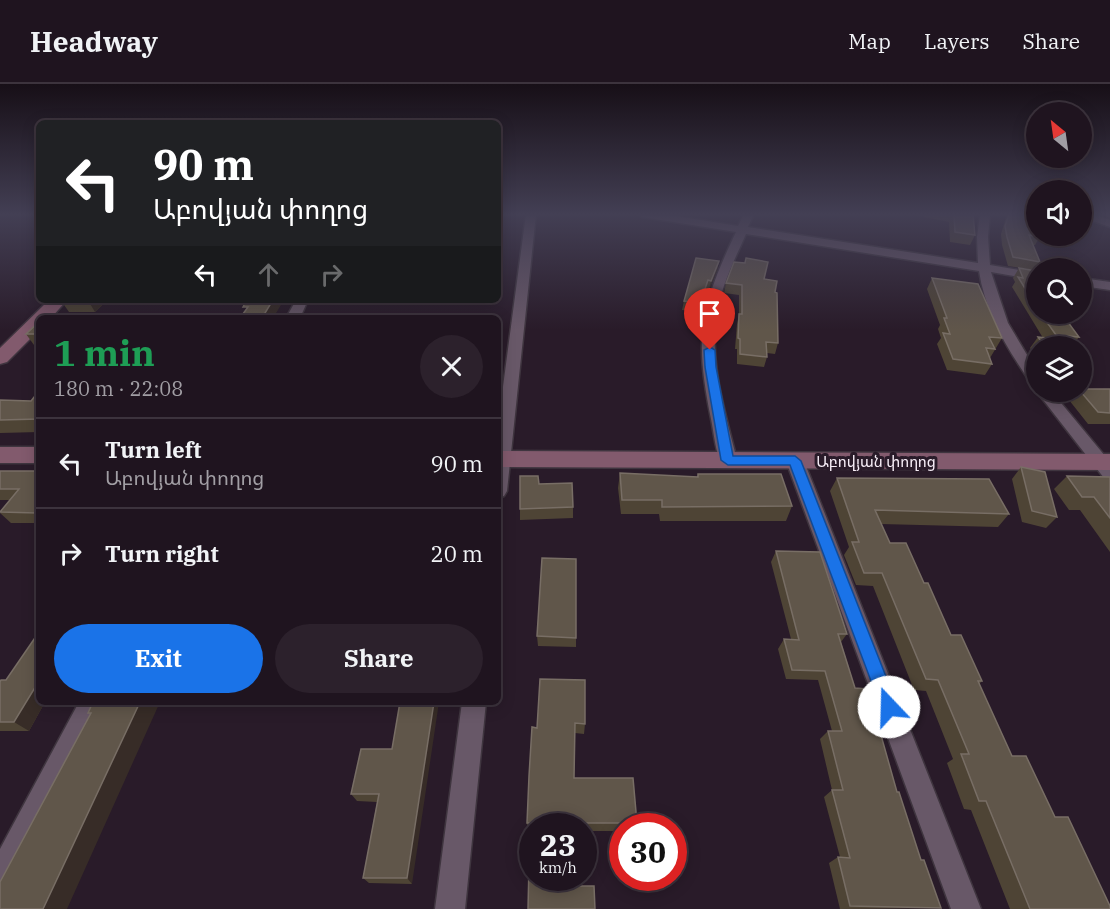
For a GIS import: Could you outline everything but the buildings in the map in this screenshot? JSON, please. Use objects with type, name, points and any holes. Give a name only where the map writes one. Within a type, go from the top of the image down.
[{"type":"main road","points":[[44,315],[56,303]]},
{"type":"main road","points":[[0,358],[36,323]]},
{"type":"main road","points":[[0,455],[36,455]]},
{"type":"main road","name":"Աբովյան փողոց","points":[[501,459],[1106,466]]},
{"type":"street","points":[[501,451],[526,252]]},
{"type":"street","points":[[728,460],[710,367],[709,333],[713,301],[733,252]]},
{"type":"street","points":[[879,252],[1026,275]]},
{"type":"street","points":[[983,252],[991,302],[1012,346],[1026,366]]},
{"type":"street","points":[[1092,283],[1110,286]]},
{"type":"street","points":[[1052,402],[1106,466]]},
{"type":"street","points":[[795,461],[966,909]]},
{"type":"street","points":[[0,877],[90,705]]},
{"type":"street","points":[[450,909],[474,705]]},
{"type":"route","points":[[710,350],[710,367],[728,460],[795,461],[889,707]]}]
